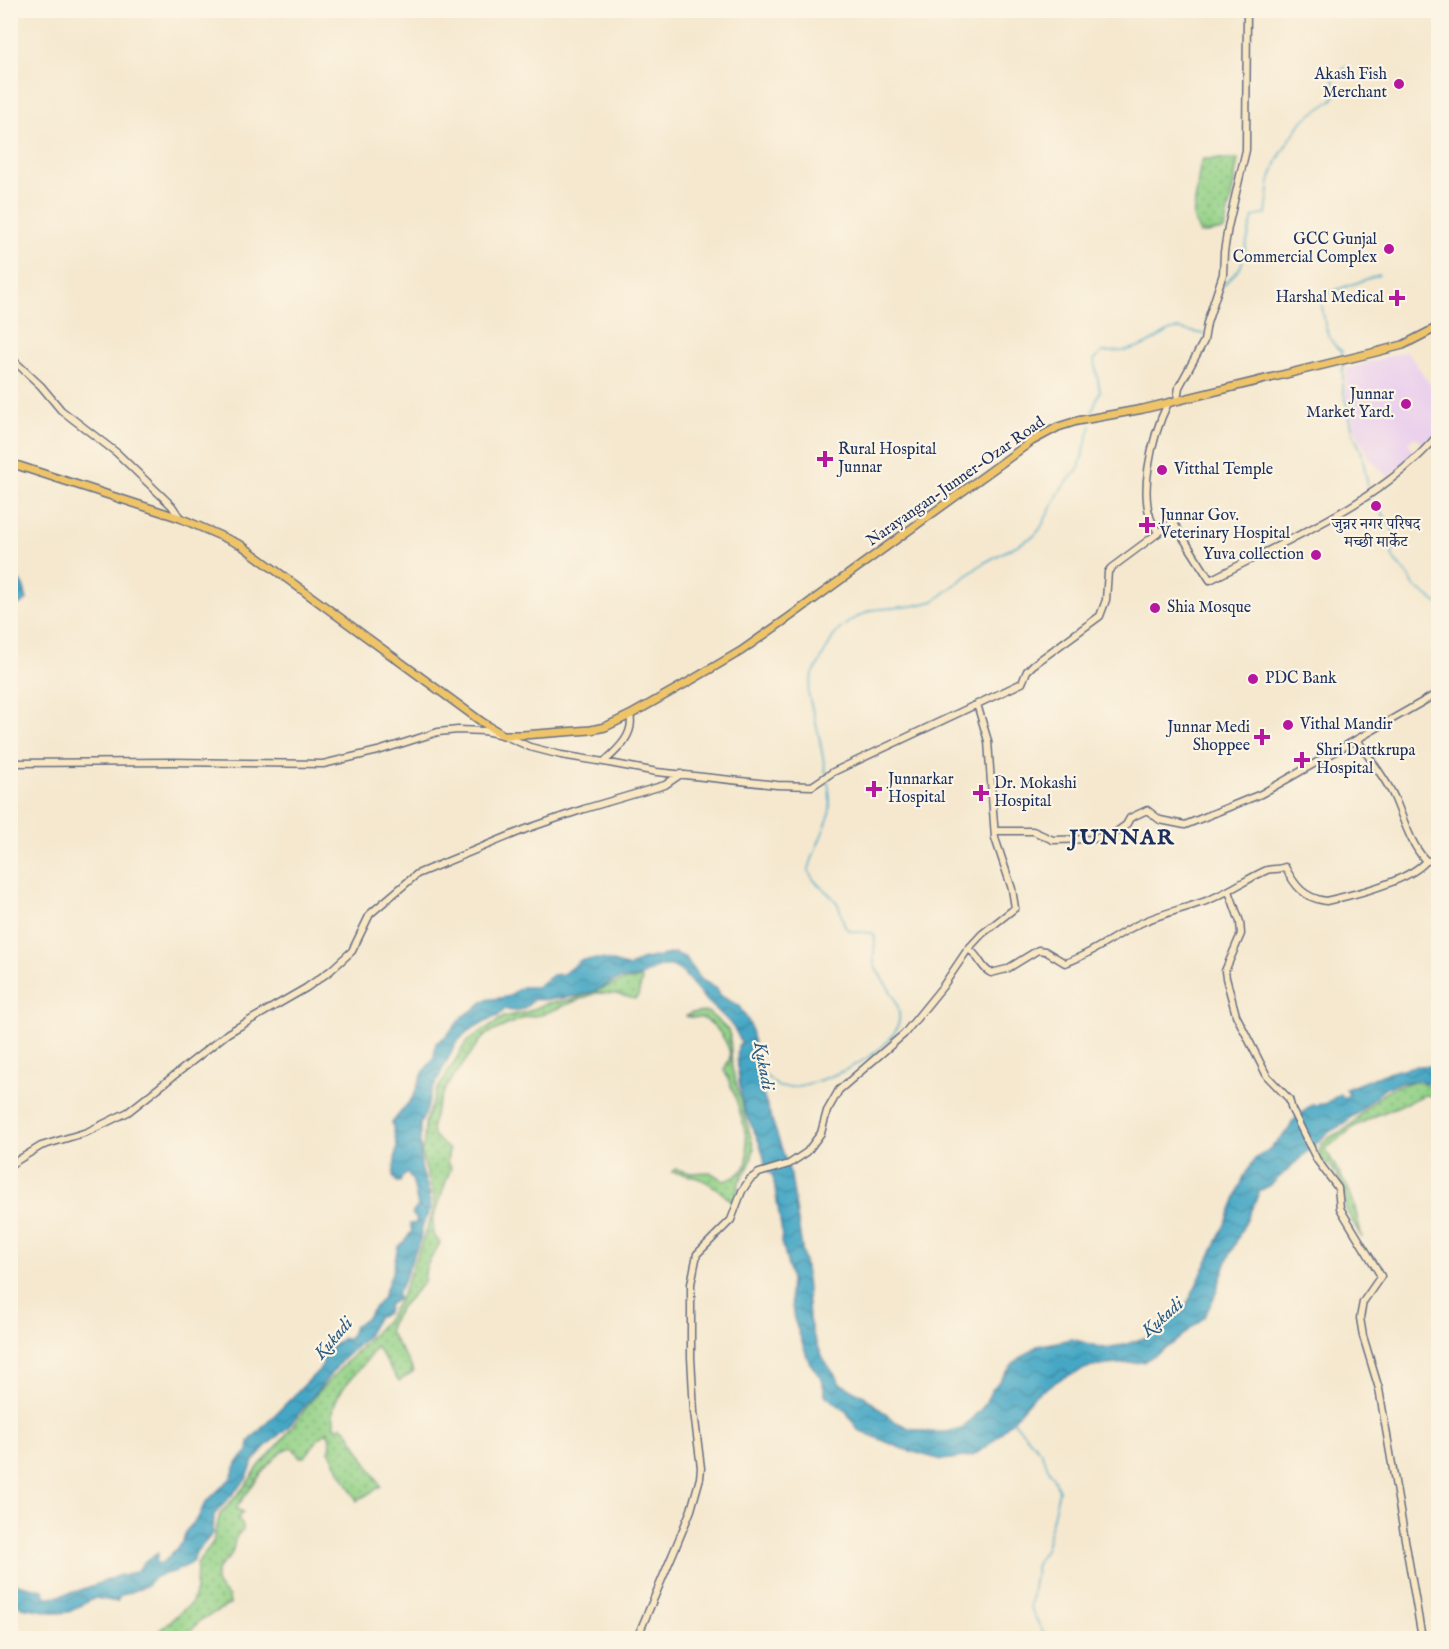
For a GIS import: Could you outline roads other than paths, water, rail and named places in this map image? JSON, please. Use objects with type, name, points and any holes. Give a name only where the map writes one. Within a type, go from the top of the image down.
[{"type":"main road","name":"Narayangan-Junner-Ozar Road","points":[[503,735],[591,730],[605,727],[630,716],[741,651],[1047,432],[1077,421],[1167,403],[1403,345],[1438,327]]},
{"type":"main road","points":[[10,463],[180,518],[241,546],[503,735]]},
{"type":"street","points":[[1177,400],[1179,387],[1204,341],[1207,323],[1223,274],[1228,227],[1246,150],[1247,10]]},
{"type":"street","points":[[10,357],[41,386],[62,410],[117,453],[172,506],[180,518]]},
{"type":"street","points":[[1158,532],[1149,513],[1147,486],[1156,431],[1167,403]]},
{"type":"street","points":[[10,763],[111,761],[323,764],[378,751],[448,730],[484,731],[503,735],[530,747],[561,755],[681,774],[812,786],[832,773],[1022,683],[1027,671],[1033,665],[1100,616],[1106,600],[1108,572],[1173,522],[1210,580],[1374,492],[1417,457],[1438,435]]},
{"type":"street","points":[[995,831],[1033,831],[1053,840],[1093,839],[1115,833],[1126,825],[1130,818],[1147,810],[1160,820],[1170,820],[1181,825],[1191,824],[1244,799],[1261,794],[1438,693]]},
{"type":"street","points":[[637,1638],[691,1510],[700,1478],[691,1357],[693,1268],[697,1254],[734,1216],[745,1185],[753,1177],[789,1164],[814,1145],[821,1133],[827,1111],[839,1090],[904,1034],[944,986],[968,949],[982,934],[1016,906],[995,838],[988,741],[977,704]]},
{"type":"street","points":[[604,762],[627,737],[632,722],[630,716]]},
{"type":"street","points":[[1357,740],[1394,797],[1413,841],[1426,861]]},
{"type":"street","points":[[10,1165],[41,1146],[94,1130],[128,1112],[228,1033],[306,988],[343,961],[352,951],[370,914],[403,889],[417,874],[526,829],[665,784],[681,774]]},
{"type":"street","points":[[968,949],[975,954],[984,969],[991,973],[1007,969],[1038,950],[1045,951],[1065,963],[1090,952],[1142,922],[1199,904],[1269,870],[1285,867],[1295,887],[1316,900],[1326,901],[1390,882],[1422,866],[1426,861],[1438,860]]},
{"type":"street","points":[[1229,891],[1240,922],[1241,934],[1225,971],[1238,1020],[1267,1076],[1290,1099],[1292,1110],[1317,1160],[1338,1188],[1340,1208],[1381,1276],[1363,1302],[1360,1318],[1381,1399],[1422,1638]]},
{"type":"water","points":[[20,581],[27,600],[13,608],[11,606],[11,585]]},
{"type":"water","points":[[675,953],[686,958],[700,979],[716,988],[721,996],[739,1006],[751,1027],[754,1042],[750,1049],[751,1057],[761,1072],[760,1081],[764,1097],[791,1176],[806,1275],[809,1319],[813,1335],[825,1362],[839,1383],[864,1396],[894,1421],[909,1428],[930,1432],[946,1432],[962,1428],[983,1407],[992,1390],[1013,1364],[1037,1346],[1072,1339],[1103,1348],[1124,1345],[1147,1337],[1184,1311],[1227,1220],[1244,1176],[1255,1159],[1271,1148],[1289,1129],[1293,1121],[1312,1105],[1325,1104],[1340,1094],[1344,1098],[1349,1095],[1346,1089],[1379,1076],[1417,1066],[1438,1068],[1438,1085],[1418,1080],[1398,1083],[1384,1089],[1347,1122],[1329,1132],[1273,1183],[1260,1191],[1204,1317],[1174,1343],[1143,1362],[1092,1366],[1062,1378],[1035,1395],[986,1447],[972,1456],[942,1460],[903,1449],[858,1430],[846,1411],[825,1395],[822,1379],[809,1362],[794,1319],[790,1294],[791,1280],[781,1243],[782,1233],[773,1176],[765,1168],[761,1146],[745,1111],[742,1097],[738,1060],[738,1046],[741,1043],[730,1023],[703,997],[686,976],[674,967],[665,966],[636,978],[617,980],[592,992],[563,998],[533,999],[521,1009],[513,1011],[505,1009],[498,1016],[468,1031],[456,1043],[430,1095],[420,1124],[420,1145],[421,1168],[430,1195],[430,1211],[397,1294],[398,1299],[388,1305],[389,1309],[386,1314],[377,1318],[366,1337],[342,1360],[288,1427],[265,1447],[254,1461],[246,1479],[214,1515],[213,1533],[195,1554],[194,1561],[178,1570],[152,1579],[148,1585],[120,1596],[117,1602],[95,1598],[69,1612],[58,1613],[22,1607],[11,1599],[10,1579],[17,1584],[43,1590],[46,1597],[53,1597],[120,1575],[124,1576],[138,1570],[144,1562],[158,1553],[156,1562],[159,1564],[165,1561],[183,1541],[186,1531],[198,1518],[205,1503],[231,1478],[237,1463],[248,1451],[249,1442],[319,1370],[323,1363],[322,1355],[343,1338],[345,1340],[350,1337],[354,1327],[367,1317],[383,1297],[393,1270],[398,1247],[412,1231],[410,1224],[417,1223],[412,1214],[418,1206],[413,1182],[408,1173],[402,1177],[400,1182],[393,1177],[397,1145],[392,1123],[413,1097],[423,1073],[434,1057],[436,1043],[446,1036],[463,1016],[485,1000],[507,997],[522,987],[536,987],[553,975],[563,974],[581,960],[602,959],[629,967],[641,960]]},
{"type":"waterway","points":[[1210,325],[1222,288],[1241,266],[1253,217],[1266,214],[1270,181],[1277,161],[1303,120],[1331,101],[1336,94],[1333,78],[1339,77],[1340,72],[1347,66]]},
{"type":"waterway","points":[[1342,357],[1342,351],[1331,341],[1328,334],[1318,294],[1379,275]]},
{"type":"waterway","points":[[1092,412],[1100,391],[1094,360],[1103,352],[1124,351],[1145,345],[1171,330],[1178,329],[1204,334]]},
{"type":"waterway","points":[[1343,365],[1343,389],[1354,436],[1361,450],[1367,492]]},
{"type":"waterway","points":[[826,774],[808,693],[812,676],[833,637],[850,621],[871,610],[913,606],[934,601],[982,564],[1034,536],[1061,489],[1079,468],[1091,425]]},
{"type":"waterway","points":[[1370,500],[1381,511],[1397,536],[1392,555],[1395,561],[1405,571],[1415,587],[1438,604]]},
{"type":"waterway","name":"Kukadi","points":[[759,1070],[779,1087],[793,1087],[829,1077],[867,1058],[894,1034],[899,1021],[897,1004],[876,969],[874,934],[853,932],[847,929],[837,903],[814,881],[809,872],[829,816],[830,797],[827,778]]},
{"type":"waterway","points":[[1012,1420],[1040,1451],[1059,1490],[1046,1548],[1037,1562],[1030,1607],[1046,1638]]},
{"type":"place","name":"Akash Fish Merchant","points":[[1399,84]]},
{"type":"place","name":"GCC Gunjal Commercial Complex","points":[[1389,249]]},
{"type":"place","name":"Harshal Medical","points":[[1397,298]]},
{"type":"place","name":"Junnar Market Yard.","points":[[1406,404]]},
{"type":"place","name":"Rural Hospital Junnar","points":[[825,459]]},
{"type":"place","name":"Vitthal Temple","points":[[1162,470]]},
{"type":"place","name":"जुन्नर नगर परिषद मच्छी मार्केट","points":[[1376,506]]},
{"type":"place","name":"Junnar Gov. Veterinary Hospital","points":[[1147,525]]},
{"type":"place","name":"Yuva collection","points":[[1316,555]]},
{"type":"place","name":"Shia Mosque","points":[[1155,608]]},
{"type":"place","name":"PDC Bank","points":[[1253,679]]},
{"type":"place","name":"Vithal Mandir","points":[[1288,725]]},
{"type":"place","name":"Junnar Medi Shoppee","points":[[1262,737]]},
{"type":"place","name":"Shri Dattkrupa Hospital","points":[[1302,760]]},
{"type":"place","name":"Junnarkar Hospital","points":[[874,789]]},
{"type":"place","name":"Dr. Mokashi Hospital","points":[[981,793]]},
{"type":"district","name":"JUNNAR","points":[[1122,838]]}]
